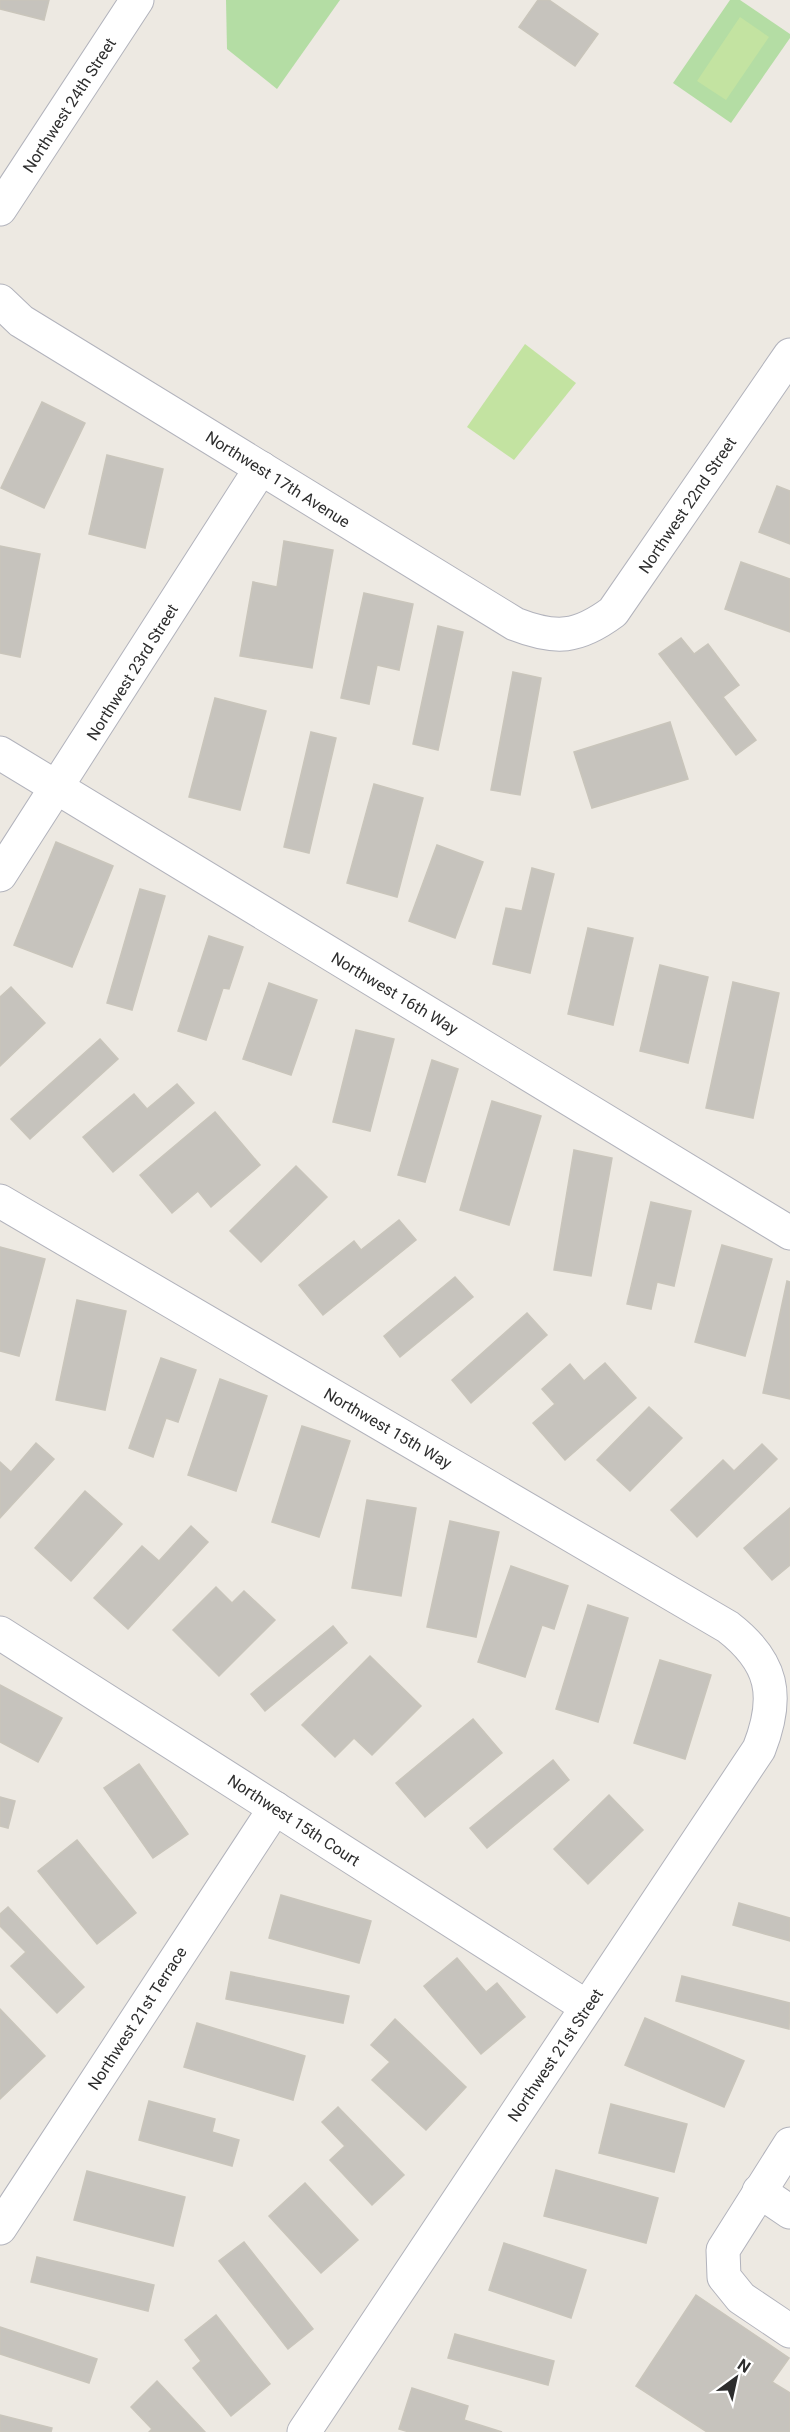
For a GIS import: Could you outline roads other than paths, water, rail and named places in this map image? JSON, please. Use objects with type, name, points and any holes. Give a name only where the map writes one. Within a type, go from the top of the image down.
[{"type":"street","name":"Northwest 24th Street","points":[[0,209],[137,0]]},
{"type":"street","name":"Northwest 17th Avenue","points":[[0,301],[21,321],[515,624],[540,634],[567,635]]},
{"type":"street","name":"Northwest 22nd Street","points":[[567,635],[592,628],[613,612],[790,355]]},
{"type":"street","name":"Northwest 23rd Street","points":[[0,875],[58,788],[261,468]]},
{"type":"street","name":"Northwest 16th Way","points":[[0,753],[790,1233]]},
{"type":"street","name":"Northwest 15th Way","points":[[0,1201],[728,1627],[749,1644],[765,1667]]},
{"type":"street","name":"Northwest 15th Court","points":[[0,1633],[587,2007]]},
{"type":"street","name":"Northwest 21st Street","points":[[304,2432],[759,1749],[770,1722],[772,1695],[765,1667]]},
{"type":"street","name":"Northwest 21st Terrace","points":[[0,2228],[275,1808]]},
{"type":"street","points":[[790,2144],[723,2250],[724,2277],[741,2298],[790,2331]]},
{"type":"street","points":[[759,2191],[790,2212]]}]
